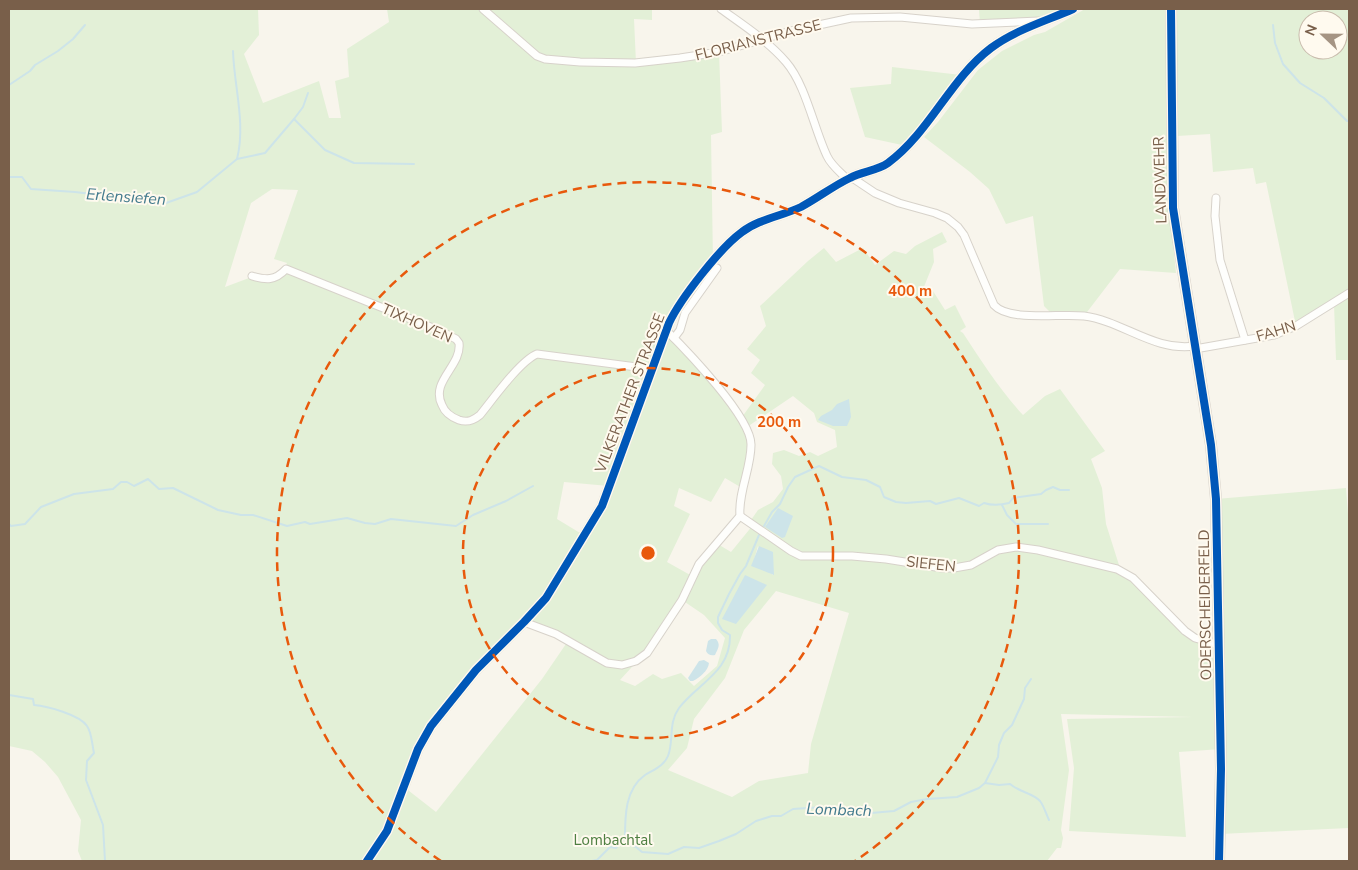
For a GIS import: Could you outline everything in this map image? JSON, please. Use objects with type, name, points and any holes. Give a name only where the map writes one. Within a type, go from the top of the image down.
[{"type":"main road","name":"LANDWEHR","points":[[1171,9],[1173,208],[1195,348]]},
{"type":"main road","name":"ODERSCHEIDERFELD","points":[[1195,348],[1214,472],[1222,769],[1219,861]]},
{"type":"street","name":"FLORIANSTRASSE","points":[[483,9],[537,56],[545,59],[580,62],[636,63],[719,52],[783,33],[851,18],[900,17],[972,24],[1045,21]]},
{"type":"street","name":"FAHN","points":[[721,9],[762,40],[786,62],[795,77],[826,156],[849,178],[875,193],[899,203],[947,218],[958,227],[964,235],[994,305],[1003,312],[1092,317],[1159,344],[1195,348],[1274,335],[1296,326],[1349,293]]},
{"type":"street","name":"VILKERATHER STRASSE","points":[[367,861],[386,831],[418,749],[431,726],[476,670],[546,598],[602,506],[672,316],[735,237],[757,223],[802,206],[849,178],[889,162],[919,134],[964,75],[992,48],[1005,39],[1073,9]]},
{"type":"street","points":[[1216,198],[1215,216],[1220,260],[1245,340]]},
{"type":"street","name":"TIXHOVEN","points":[[252,276],[267,280],[278,277],[286,269],[456,339],[459,343],[459,352],[444,378],[439,396],[446,413],[460,420],[473,420],[480,414],[523,365],[537,354],[652,369]]},
{"type":"street","points":[[674,338],[680,330],[685,313],[717,272]]},
{"type":"street","points":[[524,622],[556,634],[607,663],[622,665],[636,661],[647,653],[682,600],[699,564],[740,516],[739,501],[751,443],[746,427],[736,409],[666,330]]},
{"type":"street","name":"SIEFEN","points":[[740,516],[801,556],[834,555],[954,568],[971,565],[998,550],[1016,547],[1038,550],[1116,569],[1133,578],[1185,631],[1195,638],[1219,645]]},
{"type":"green space","name":"Lombachtal","points":[[9,9],[258,9],[259,35],[244,54],[263,103],[319,81],[329,118],[341,118],[335,81],[349,77],[347,49],[389,22],[387,9],[652,9],[652,20],[634,19],[636,63],[719,52],[722,132],[711,135],[713,261],[666,330],[742,417],[765,385],[751,373],[760,360],[747,349],[766,326],[760,306],[808,261],[824,248],[836,262],[863,248],[875,265],[894,251],[906,254],[915,246],[942,232],[947,242],[933,249],[934,262],[919,299],[933,291],[945,310],[955,305],[966,327],[960,331],[999,386],[1023,415],[1045,396],[1060,389],[1105,451],[1091,459],[1102,488],[1106,524],[1119,565],[1117,569],[1146,594],[1182,633],[1219,645],[1216,499],[1346,488],[1349,527],[1349,828],[1220,834],[1221,749],[1179,752],[1186,837],[1069,831],[1074,768],[1067,719],[1193,717],[1061,714],[1069,770],[1061,830],[1063,838],[1061,848],[1057,848],[1047,861],[82,861],[78,851],[81,820],[58,777],[32,751],[9,746]],"holes":[[[272,189],[298,190],[274,259],[287,263],[279,280],[249,278],[225,287],[251,203]],[[793,396],[814,413],[817,422],[835,430],[837,447],[818,456],[810,452],[799,456],[784,450],[773,453],[772,464],[781,476],[783,489],[773,502],[758,510],[751,520],[765,528],[763,531],[753,525],[731,552],[716,543],[692,576],[667,562],[690,514],[674,506],[679,488],[711,502],[725,478],[742,488],[750,437],[747,427]],[[564,482],[609,486],[585,536],[557,519]],[[758,546],[773,575],[754,560]],[[776,591],[849,613],[811,744],[808,773],[759,781],[732,797],[668,770],[687,748],[694,719],[725,678],[744,630]],[[682,600],[704,615],[725,638],[717,666],[694,686],[681,673],[662,679],[653,674],[635,686],[620,680],[653,644]],[[524,622],[568,641],[542,679],[436,812],[404,787],[418,749],[476,670]]]},
{"type":"green space","points":[[979,9],[1065,9],[1045,21],[980,24]]},
{"type":"green space","points":[[1085,9],[1167,9],[1170,212],[1176,273],[1120,269],[1084,316],[1053,315],[1044,306],[1033,216],[1006,224],[989,189],[924,137],[978,70],[1002,51],[1034,35],[1045,32]]},
{"type":"green space","points":[[1174,9],[1349,9],[1349,360],[1336,360],[1334,304],[1296,326],[1266,182],[1256,184],[1253,168],[1213,172],[1210,134],[1177,136]]},
{"type":"green space","points":[[892,67],[961,75],[940,103],[928,112],[915,134],[902,145],[865,137],[850,88],[891,84]]},
{"type":"water","points":[[849,399],[851,417],[847,426],[833,426],[818,420],[837,404]]},
{"type":"water","points":[[778,508],[793,516],[785,537],[782,538],[765,527]]},
{"type":"water","points":[[759,546],[773,552],[774,575],[751,566]]},
{"type":"water","points":[[745,575],[767,585],[736,624],[722,619]]},
{"type":"water","points":[[716,639],[718,643],[715,655],[710,655],[706,651],[708,641]]},
{"type":"water","points":[[704,660],[709,663],[707,669],[698,678],[690,681],[688,678],[699,661]]},
{"type":"waterway","points":[[9,85],[30,71],[35,65],[58,51],[73,39],[85,25]]},
{"type":"waterway","points":[[1273,25],[1275,43],[1283,64],[1300,83],[1324,98],[1349,121]]},
{"type":"waterway","points":[[233,51],[240,119],[237,159]]},
{"type":"waterway","points":[[294,119],[303,107],[308,93]]},
{"type":"waterway","name":"Erlensiefen","points":[[9,177],[22,177],[31,189],[75,192],[166,203],[197,192],[237,159],[265,153],[294,119],[325,150],[354,163],[414,164]]},
{"type":"waterway","points":[[764,526],[772,512],[780,504],[795,477],[819,466],[842,477],[866,480],[880,487],[884,497],[896,502],[906,503],[930,501],[936,504],[959,498],[979,506],[984,503],[1000,505],[1009,503],[1013,498],[1041,494],[1053,487],[1060,490],[1069,490]]},
{"type":"waterway","points":[[9,524],[11,526],[25,524],[41,507],[74,494],[113,489],[121,482],[127,482],[134,486],[148,479],[159,489],[173,488],[218,510],[241,515],[253,515],[287,526],[305,522],[310,524],[347,518],[375,524],[391,519],[456,526],[473,515],[506,501],[533,486]]},
{"type":"waterway","points":[[1002,505],[1007,515],[1016,524],[1048,524]]},
{"type":"waterway","points":[[625,838],[626,812],[633,788],[645,775],[664,762],[670,750],[673,720],[679,708],[712,676],[725,658],[729,648],[730,635],[722,630],[718,623],[718,617],[746,566],[759,535]]},
{"type":"waterway","name":"Lombach","points":[[592,861],[597,860],[610,847],[616,848],[625,838],[630,845],[642,852],[668,854],[684,847],[699,848],[719,841],[736,834],[756,821],[772,816],[781,816],[793,809],[823,807],[833,811],[844,810],[855,813],[894,811],[911,802],[957,797],[979,788],[985,783],[998,757],[999,745],[1004,733],[1012,725],[1024,699],[1025,688],[1031,679]]},
{"type":"waterway","points":[[9,695],[33,699],[34,705],[55,709],[71,715],[78,718],[89,729],[94,753],[87,761],[86,780],[103,825],[105,861]]},
{"type":"waterway","points":[[985,783],[1010,784],[1034,796],[1041,803],[1049,820]]},
{"type":"cycle path","points":[[367,861],[387,831],[418,749],[431,726],[476,670],[546,598],[602,506],[669,323],[682,300],[712,261],[733,239],[749,228],[801,207],[844,181],[888,163],[916,136],[951,90],[991,48],[1020,31],[1073,9]]},
{"type":"cycle path","points":[[1171,9],[1173,208],[1211,445],[1216,499],[1221,769],[1219,861]]}]
